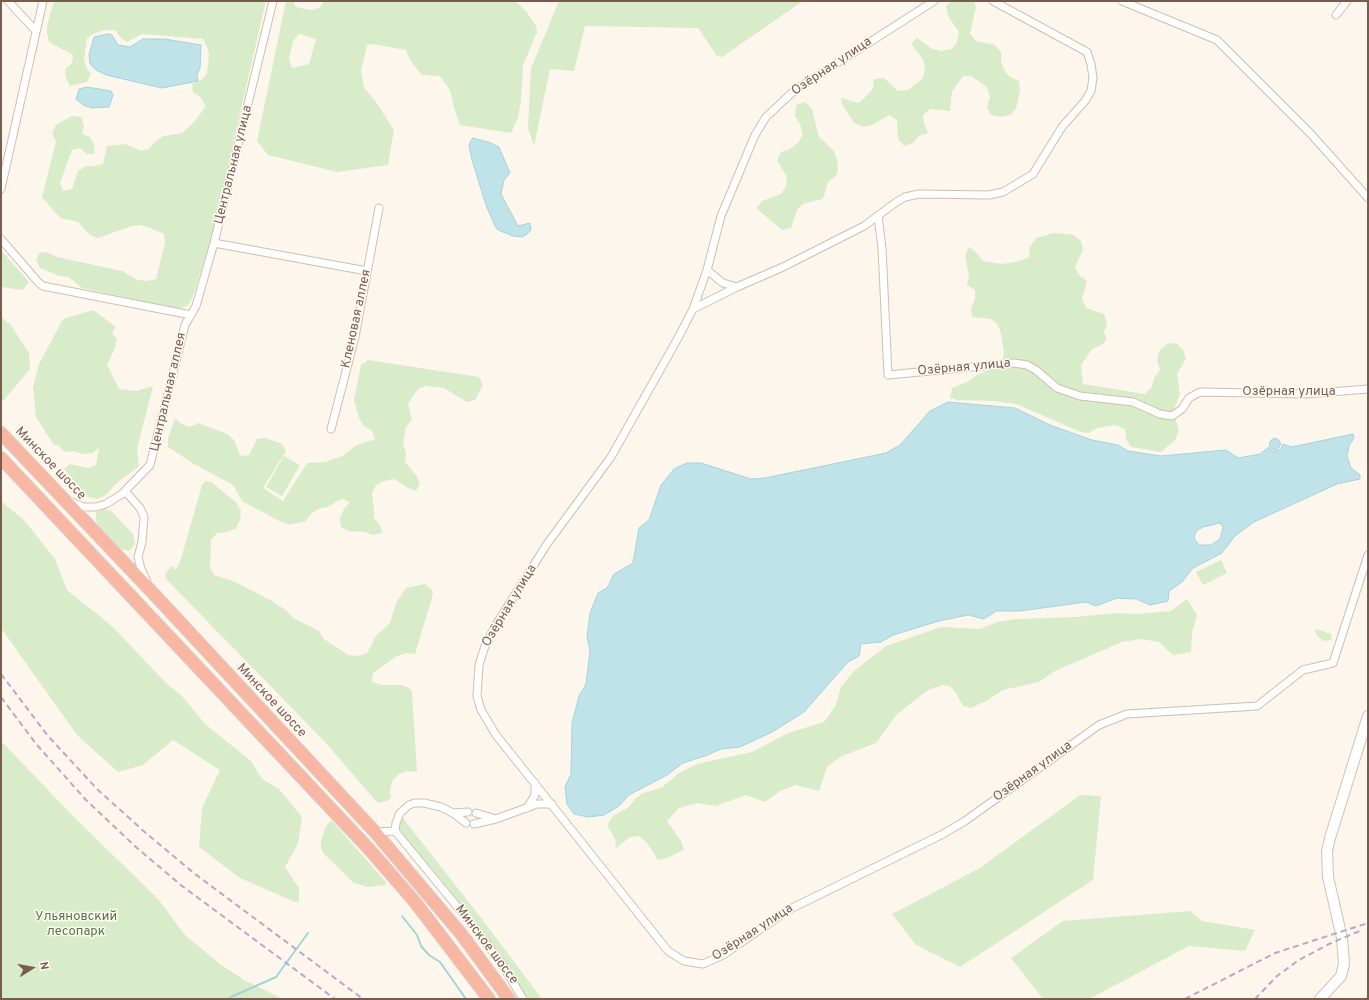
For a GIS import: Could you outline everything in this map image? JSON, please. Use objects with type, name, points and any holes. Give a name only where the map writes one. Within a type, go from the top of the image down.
[{"type":"highway","name":"Минское шоссе","points":[[1,433],[151,591],[255,705],[375,832],[462,935],[509,999]]},
{"type":"highway","points":[[1,458],[368,849],[415,902],[488,999]]},
{"type":"street","points":[[8,1],[36,31]]},
{"type":"street","points":[[1,189],[43,1]]},
{"type":"street","name":"Центральная улица","points":[[185,325],[196,306],[214,243],[272,1]]},
{"type":"street","name":"Озёрная улица","points":[[934,1],[795,90],[766,117],[755,135],[721,216],[707,270],[693,309],[611,457],[547,544],[494,628],[485,646],[479,665],[477,696],[481,710],[496,735],[535,782],[668,951],[684,962],[703,964],[713,961],[788,910],[943,834],[965,821],[1099,725],[1127,714],[1257,706],[1302,670],[1333,663],[1368,555]]},
{"type":"street","points":[[693,309],[737,287],[790,264],[878,216],[895,202],[905,197],[919,194],[989,195],[1003,192],[1017,185],[1033,174],[1062,127],[1085,102],[1091,91],[1093,78],[1091,64],[1087,52],[993,1]]},
{"type":"street","points":[[1122,1],[1217,40],[1310,133],[1368,198]]},
{"type":"street","points":[[1336,15],[1347,1]]},
{"type":"street","name":"Кленовая аллея","points":[[331,429],[355,336],[379,208]]},
{"type":"street","name":"Озёрная улица","points":[[878,216],[882,248],[888,374],[1014,363],[1031,368],[1057,388],[1080,396],[1133,402],[1160,414],[1172,416],[1182,409],[1189,398],[1200,392],[1305,394],[1368,389]]},
{"type":"street","points":[[1,239],[43,286],[191,315]]},
{"type":"street","points":[[214,243],[367,270]]},
{"type":"street","points":[[707,270],[723,283],[737,287]]},
{"type":"street","name":"Центральная аллея","points":[[125,491],[150,466],[153,459],[185,325]]},
{"type":"street","points":[[61,496],[83,507],[96,507],[106,504],[125,491],[142,512],[144,525],[138,557],[141,569],[151,591]]},
{"type":"street","points":[[1320,999],[1341,976],[1344,964],[1341,931],[1328,877],[1327,851],[1368,716]]},
{"type":"street","points":[[527,808],[535,795],[535,782]]},
{"type":"street","points":[[466,823],[453,813],[441,807],[424,803],[409,805],[400,813],[396,823],[395,832],[469,921],[502,964],[523,999]]},
{"type":"street","points":[[474,824],[496,819],[546,803],[552,804]]},
{"type":"street","points":[[453,813],[468,812]]},
{"type":"street","points":[[476,813],[496,819]]},
{"type":"street","points":[[375,832],[395,832]]},
{"type":"green space","points":[[54,1],[266,1],[210,243],[192,299],[187,306],[179,309],[82,288],[69,277],[60,276],[40,268],[36,260],[40,252],[49,253],[57,257],[122,271],[138,280],[147,281],[156,279],[165,243],[164,234],[140,225],[132,226],[98,238],[90,235],[78,222],[60,218],[42,197],[56,141],[52,133],[56,125],[72,116],[81,117],[84,126],[82,134],[90,137],[94,145],[95,154],[87,154],[80,148],[72,150],[60,183],[63,191],[72,189],[78,171],[86,166],[103,164],[107,146],[125,144],[141,151],[149,149],[163,136],[182,133],[195,121],[206,106],[201,98],[193,92],[192,84],[201,80],[207,74],[209,55],[207,47],[203,39],[142,34],[127,42],[120,37],[115,30],[106,30],[95,33],[87,38],[84,59],[86,67],[91,74],[87,82],[70,86],[66,78],[65,69],[72,63],[73,55],[49,42],[47,33],[47,25]]},
{"type":"green space","points":[[286,1],[293,1],[296,7],[311,10],[319,8],[324,1],[515,1],[526,11],[536,26],[537,32],[523,65],[521,100],[518,118],[511,133],[460,125],[450,90],[440,76],[422,75],[410,60],[406,50],[372,44],[367,45],[361,71],[364,88],[376,102],[394,130],[388,165],[337,172],[268,155],[257,141]],"holes":[[[299,34],[316,39],[309,64],[292,68],[289,59],[293,41]]]},
{"type":"green space","points":[[559,1],[803,1],[722,57],[717,56],[698,28],[585,26],[574,71],[550,69],[534,146],[528,128],[531,68]]},
{"type":"green space","points":[[952,1],[974,1],[976,7],[970,34],[976,41],[995,45],[1001,52],[1001,61],[1004,70],[1010,77],[1019,81],[1020,91],[1016,109],[1010,115],[1001,117],[991,115],[987,107],[990,97],[987,87],[971,76],[963,76],[952,92],[950,111],[930,109],[923,115],[928,133],[919,136],[913,143],[904,146],[898,139],[897,120],[889,115],[872,125],[863,127],[854,123],[842,104],[841,98],[859,103],[873,89],[874,79],[884,78],[898,91],[908,90],[923,78],[925,69],[923,59],[911,44],[917,38],[932,49],[942,51],[952,49],[957,42],[959,32],[948,16],[946,6]]},
{"type":"green space","points":[[805,102],[812,109],[819,137],[833,150],[837,159],[838,168],[836,176],[828,182],[823,199],[803,204],[797,210],[791,228],[782,230],[756,208],[762,201],[781,194],[786,186],[787,177],[777,160],[781,152],[790,149],[798,143],[803,134],[800,124],[795,116],[796,105]]},
{"type":"green space","points":[[1054,233],[1074,235],[1081,241],[1083,250],[1075,267],[1080,276],[1087,281],[1082,299],[1086,308],[1104,314],[1107,323],[1104,332],[1107,340],[1100,346],[1092,349],[1081,365],[1083,384],[1145,394],[1152,387],[1154,378],[1160,370],[1157,360],[1159,351],[1167,344],[1176,343],[1183,350],[1186,358],[1177,374],[1180,394],[1173,412],[1179,430],[1175,440],[1161,452],[1131,447],[1126,439],[1125,429],[1115,425],[1097,428],[1089,433],[1081,432],[1016,404],[995,401],[957,400],[950,398],[952,388],[994,368],[1002,362],[1004,353],[998,325],[991,319],[972,317],[971,308],[975,299],[975,290],[967,285],[969,275],[965,256],[969,247],[977,253],[983,261],[1002,264],[1020,261],[1029,257],[1030,247],[1036,238]]},
{"type":"green space","points":[[1,250],[29,282],[23,290],[1,287]]},
{"type":"green space","points":[[93,310],[116,327],[112,333],[117,339],[115,348],[107,365],[119,389],[136,391],[153,386],[137,449],[139,466],[117,483],[105,496],[97,499],[88,497],[64,469],[70,464],[88,468],[96,465],[99,448],[92,453],[83,454],[74,451],[65,452],[58,445],[54,445],[36,417],[33,387],[39,364],[63,319]]},
{"type":"green space","points":[[1,317],[10,324],[29,353],[30,369],[3,401],[1,399]]},
{"type":"green space","points":[[368,360],[479,377],[483,385],[475,400],[467,402],[444,388],[426,386],[418,389],[413,396],[408,404],[412,420],[406,427],[403,444],[406,453],[405,462],[416,475],[420,483],[416,491],[394,479],[384,481],[376,485],[372,493],[374,518],[380,525],[382,533],[373,535],[365,532],[348,531],[341,527],[340,518],[344,509],[350,502],[342,499],[327,507],[318,509],[311,514],[306,521],[289,525],[281,522],[242,501],[233,485],[194,464],[168,447],[168,438],[175,418],[181,424],[190,427],[198,423],[227,434],[234,440],[240,456],[249,455],[257,439],[266,438],[282,444],[286,451],[263,488],[283,501],[307,463],[325,462],[342,456],[357,445],[375,439],[372,431],[364,426],[359,418],[354,400],[361,365]]},
{"type":"green space","points":[[284,456],[300,465],[282,496],[266,487]]},
{"type":"green space","points":[[206,481],[211,482],[236,502],[241,511],[240,520],[236,528],[227,532],[217,533],[211,540],[210,568],[214,575],[233,581],[272,601],[287,611],[293,618],[319,631],[324,639],[348,655],[358,656],[367,653],[376,636],[390,623],[396,603],[406,588],[425,584],[433,591],[415,654],[406,653],[397,656],[373,673],[372,682],[382,685],[401,685],[409,688],[412,692],[417,772],[408,771],[399,774],[393,780],[390,789],[391,798],[386,801],[379,803],[375,800],[325,742],[166,579],[165,573],[172,566],[176,570],[180,562],[202,485]]},
{"type":"green space","points":[[1,501],[24,520],[55,559],[67,590],[113,627],[165,682],[183,697],[205,724],[251,761],[262,779],[279,789],[302,817],[298,844],[285,867],[299,888],[299,902],[295,902],[240,878],[199,847],[202,808],[220,770],[173,740],[143,765],[118,772],[77,735],[1,628]]},
{"type":"green space","points":[[103,509],[111,511],[133,534],[135,544],[129,551],[120,549],[98,525],[96,521],[96,513]]},
{"type":"green space","points":[[1221,560],[1227,573],[1203,585],[1196,572]]},
{"type":"green space","points":[[1187,599],[1197,615],[1192,633],[1191,652],[1173,655],[1159,642],[1141,639],[1122,642],[1055,671],[1039,682],[1003,690],[988,700],[971,708],[963,706],[956,693],[950,686],[943,685],[928,690],[897,714],[876,743],[842,756],[827,767],[819,791],[796,785],[780,791],[765,802],[746,795],[716,806],[697,803],[679,808],[667,821],[681,841],[684,850],[667,858],[658,860],[647,843],[639,836],[630,837],[615,849],[616,841],[607,825],[613,816],[629,807],[635,799],[643,793],[661,788],[679,773],[697,764],[752,752],[788,733],[824,722],[836,705],[841,687],[854,671],[886,646],[941,627],[980,629],[997,622],[1015,619],[1076,617],[1117,613],[1136,614],[1171,611]]},
{"type":"green space","points":[[1315,629],[1332,634],[1331,640],[1324,641],[1317,636]]},
{"type":"green space","name":"Ульяновский лесопарк","points":[[1,741],[73,816],[158,899],[185,935],[220,964],[244,980],[283,999],[1,999]]},
{"type":"green space","points":[[1080,795],[1101,796],[1093,880],[960,967],[916,945],[892,914],[980,868]]},
{"type":"green space","points":[[402,817],[482,919],[542,999],[527,999],[495,949],[444,883],[401,834],[399,827]]},
{"type":"green space","points":[[331,820],[386,882],[385,885],[368,887],[354,883],[324,854],[321,848],[321,841],[325,828]]},
{"type":"green space","points":[[1190,911],[1202,921],[1255,930],[1245,951],[1189,946],[1089,999],[1043,999],[1011,958],[1063,921]]},
{"type":"water","points":[[107,34],[112,35],[118,45],[130,47],[143,39],[165,39],[201,45],[200,68],[197,75],[198,81],[162,88],[106,75],[96,70],[90,64],[89,55],[94,37]]},
{"type":"water","points":[[87,87],[111,91],[113,95],[109,107],[92,108],[83,105],[76,99],[79,89]]},
{"type":"water","points":[[473,138],[499,147],[510,173],[504,180],[501,194],[518,226],[530,223],[531,230],[526,235],[522,237],[513,236],[498,230],[495,226],[486,205],[472,160],[469,146]]},
{"type":"water","points":[[948,402],[1015,408],[1050,425],[1092,440],[1118,445],[1128,451],[1161,456],[1226,450],[1238,458],[1260,454],[1269,447],[1272,451],[1277,451],[1281,449],[1283,444],[1292,447],[1353,434],[1354,438],[1349,446],[1347,456],[1351,468],[1360,475],[1360,479],[1337,484],[1254,522],[1235,536],[1222,553],[1193,568],[1182,582],[1169,591],[1168,601],[1150,605],[1136,599],[1117,598],[1096,606],[1086,602],[1020,611],[996,611],[984,619],[968,615],[939,621],[893,635],[881,642],[861,644],[859,656],[848,662],[804,712],[772,732],[740,747],[721,749],[683,763],[667,775],[629,795],[619,806],[604,815],[588,817],[574,814],[567,804],[565,787],[571,774],[572,723],[579,696],[586,684],[590,651],[587,637],[590,613],[598,593],[607,588],[614,574],[633,563],[639,528],[649,520],[661,485],[674,469],[687,463],[701,463],[751,479],[765,478],[886,453],[900,445],[930,411]],"holes":[[[1220,523],[1223,527],[1220,539],[1211,545],[1199,545],[1194,538],[1196,531],[1203,527]]]},
{"type":"water","points":[[1275,438],[1279,440],[1281,444],[1279,448],[1275,450],[1271,448],[1269,444],[1271,440]]},
{"type":"waterway","points":[[402,916],[417,935],[421,946],[429,955],[440,962],[466,999]]},
{"type":"waterway","points":[[230,999],[231,997],[276,977],[308,933]]},
{"type":"railway","points":[[1,674],[48,736],[98,790],[147,834],[195,874],[363,999]]},
{"type":"railway","points":[[1,697],[37,745],[86,800],[137,848],[182,886],[335,999]]},
{"type":"railway","points":[[1185,999],[1275,953],[1368,923]]},
{"type":"railway","points":[[1255,999],[1277,976],[1299,960],[1329,944],[1362,930]]}]
